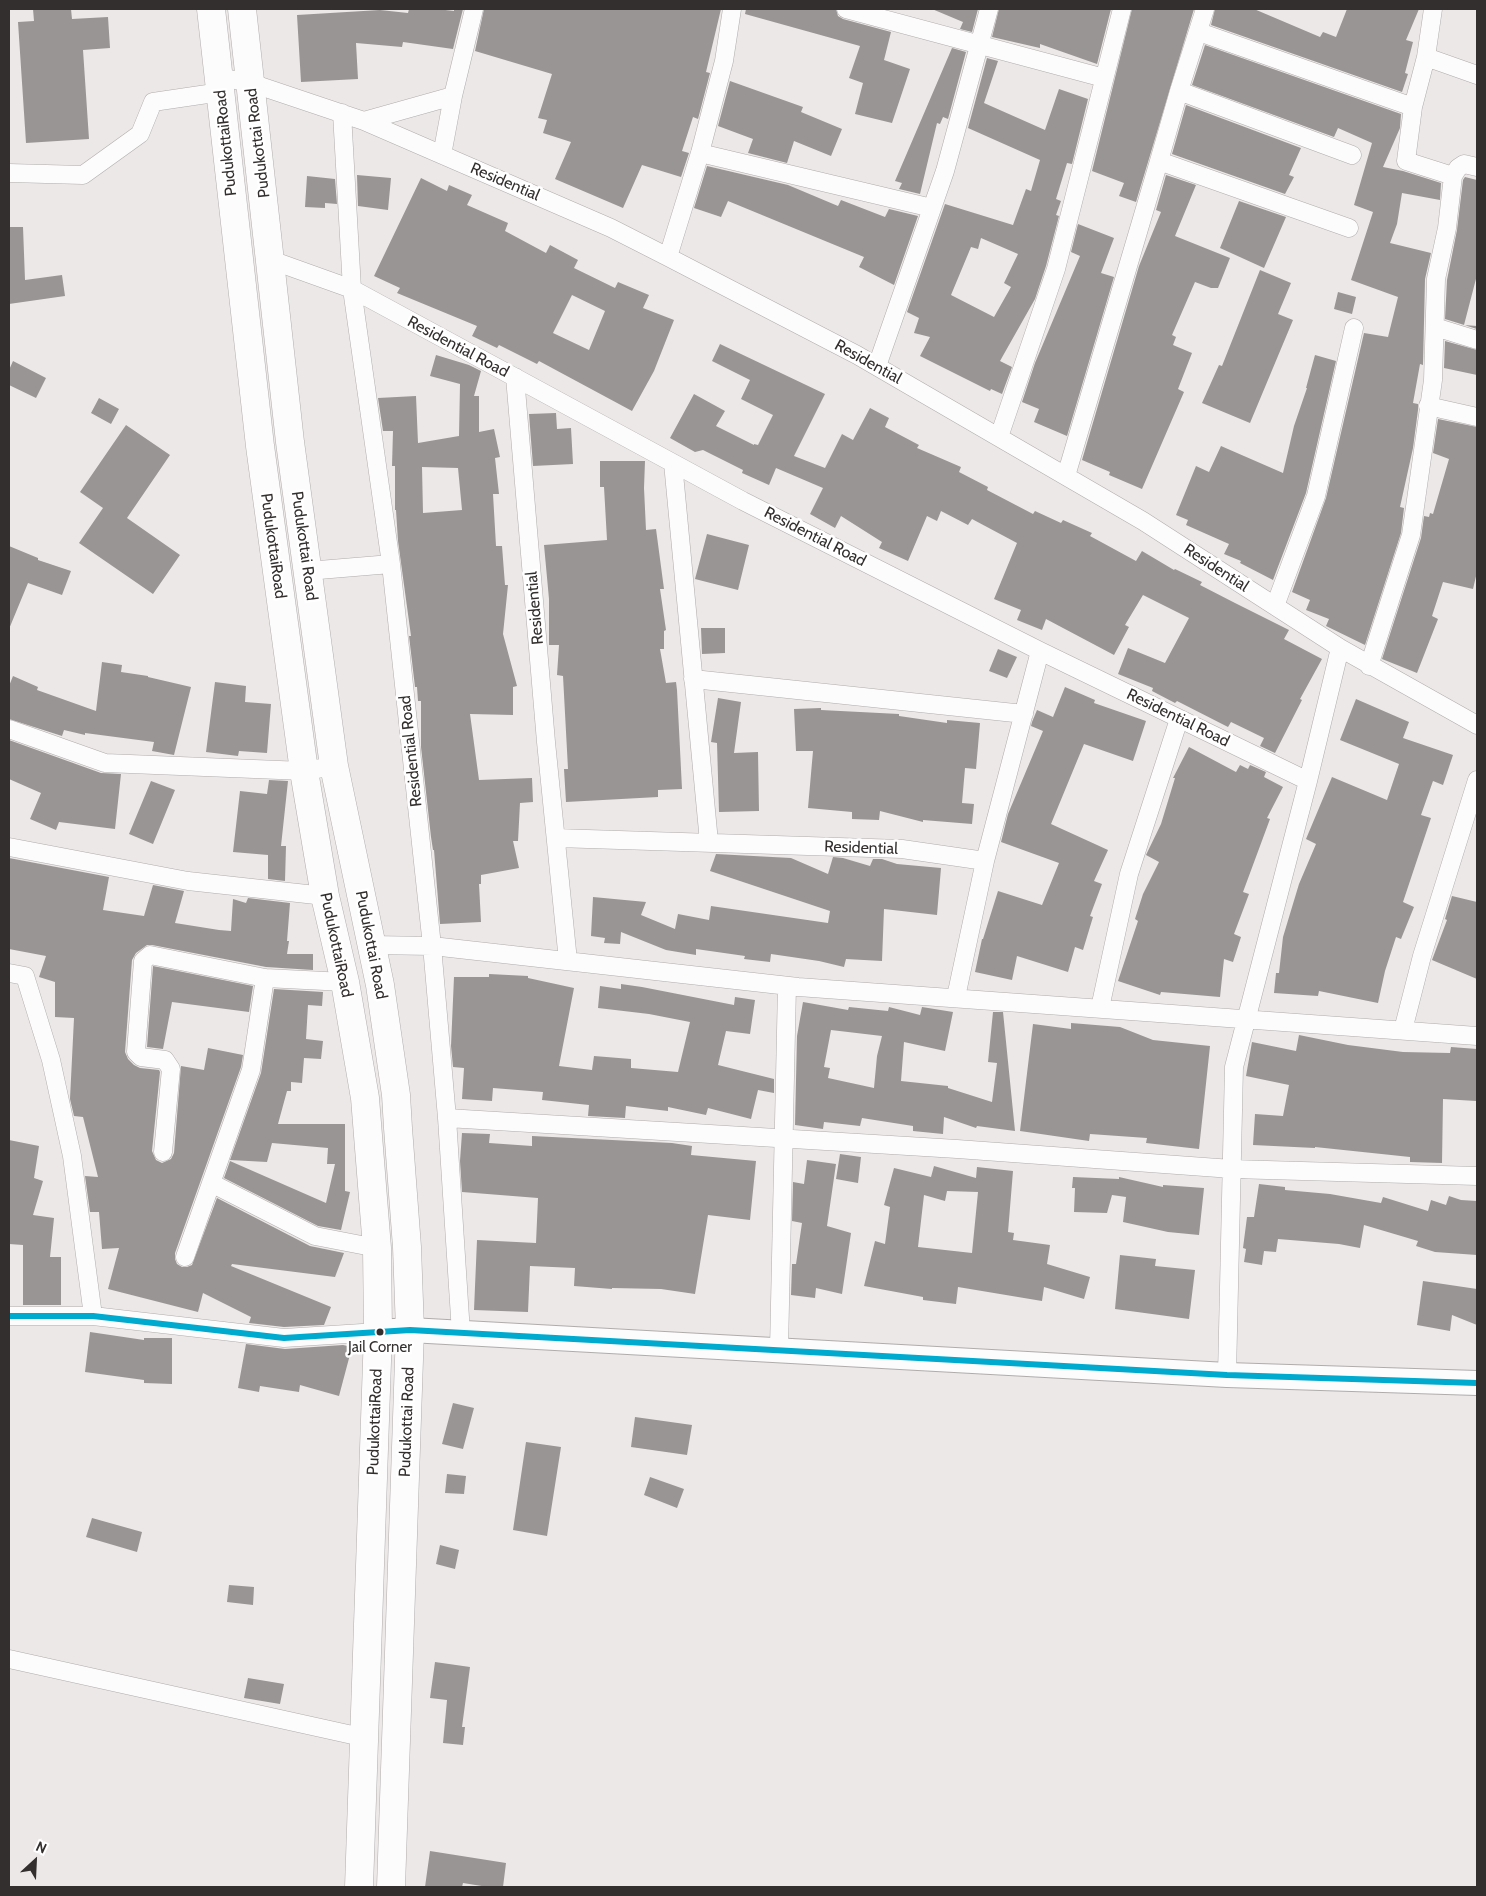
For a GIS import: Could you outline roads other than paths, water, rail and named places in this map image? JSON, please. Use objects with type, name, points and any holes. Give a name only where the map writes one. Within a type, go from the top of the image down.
[{"type":"highway","name":"PudukottaiRoad","points":[[211,9],[260,446],[304,771],[325,896],[345,982],[366,1098],[377,1248],[378,1332],[366,1738],[359,1887]]},
{"type":"highway","name":"Pudukottai Road","points":[[242,9],[290,442],[334,766],[380,985],[396,1095],[407,1247],[410,1330],[391,1887]]},
{"type":"highway","points":[[362,1852],[392,1856]]},
{"type":"main road","points":[[378,1332],[410,1330],[1227,1375],[1477,1383]]},
{"type":"street","points":[[442,155],[453,96],[474,9]]},
{"type":"street","points":[[668,257],[700,153],[724,61],[732,9]]},
{"type":"street","points":[[846,9],[1104,78]]},
{"type":"street","points":[[877,366],[945,171],[989,9]]},
{"type":"street","points":[[998,437],[1056,269],[1122,9]]},
{"type":"street","points":[[1066,476],[1179,91],[1205,9]]},
{"type":"street","points":[[1433,9],[1426,57],[1413,106],[1406,161],[1453,176]]},
{"type":"street","points":[[1199,32],[1413,106]]},
{"type":"street","points":[[1426,57],[1477,75]]},
{"type":"street","name":"Residential","points":[[9,173],[83,175],[140,134],[153,102],[220,85],[251,83],[364,121],[611,228],[877,366],[1142,521],[1369,666],[1477,725]]},
{"type":"street","points":[[1179,91],[1352,155]]},
{"type":"street","points":[[364,121],[453,96]]},
{"type":"street","points":[[271,260],[352,289],[342,114]]},
{"type":"street","points":[[700,153],[932,208]]},
{"type":"street","points":[[1160,161],[1350,228]]},
{"type":"street","points":[[1369,666],[1411,536],[1433,380],[1436,278],[1447,228],[1453,176],[1458,168],[1464,164],[1477,167]]},
{"type":"street","name":"Residential Road","points":[[352,289],[743,501],[1040,651],[1308,781]]},
{"type":"street","name":"Residential Road","points":[[352,289],[391,564],[432,946],[448,1118],[461,1333]]},
{"type":"street","points":[[1435,327],[1477,340]]},
{"type":"street","points":[[1275,606],[1316,496],[1354,328]]},
{"type":"street","name":"Residential","points":[[515,377],[568,961]]},
{"type":"street","points":[[1428,406],[1477,417]]},
{"type":"street","points":[[672,462],[709,842]]},
{"type":"street","points":[[307,571],[391,564]]},
{"type":"street","points":[[1227,1375],[1234,1067],[1308,781],[1340,648]]},
{"type":"street","points":[[956,997],[985,861],[1040,651]]},
{"type":"street","points":[[693,679],[1024,714]]},
{"type":"street","points":[[1100,1008],[1129,874],[1179,719]]},
{"type":"street","points":[[9,729],[105,763],[304,771],[334,766]]},
{"type":"street","points":[[1403,1030],[1422,956],[1477,780]]},
{"type":"street","name":"Residential","points":[[556,838],[902,849],[985,861]]},
{"type":"street","points":[[9,848],[188,881],[325,896]]},
{"type":"street","points":[[371,945],[432,946],[787,986],[1477,1036]]},
{"type":"street","points":[[163,1152],[171,1069],[165,1060],[142,1056],[136,1052],[143,961],[150,955],[265,978],[345,982]]},
{"type":"street","points":[[9,973],[25,976],[51,1060],[72,1156],[93,1316]]},
{"type":"street","points":[[185,1256],[251,1070],[265,978]]},
{"type":"street","points":[[779,1349],[787,986]]},
{"type":"street","points":[[448,1118],[1232,1169],[1477,1176]]},
{"type":"street","points":[[211,1183],[315,1236],[377,1248]]},
{"type":"street","points":[[9,1316],[93,1316],[284,1338],[378,1332]]},
{"type":"street","points":[[9,1659],[366,1738]]},
{"type":"place","name":"Jail Corner","points":[[380,1332]]}]
